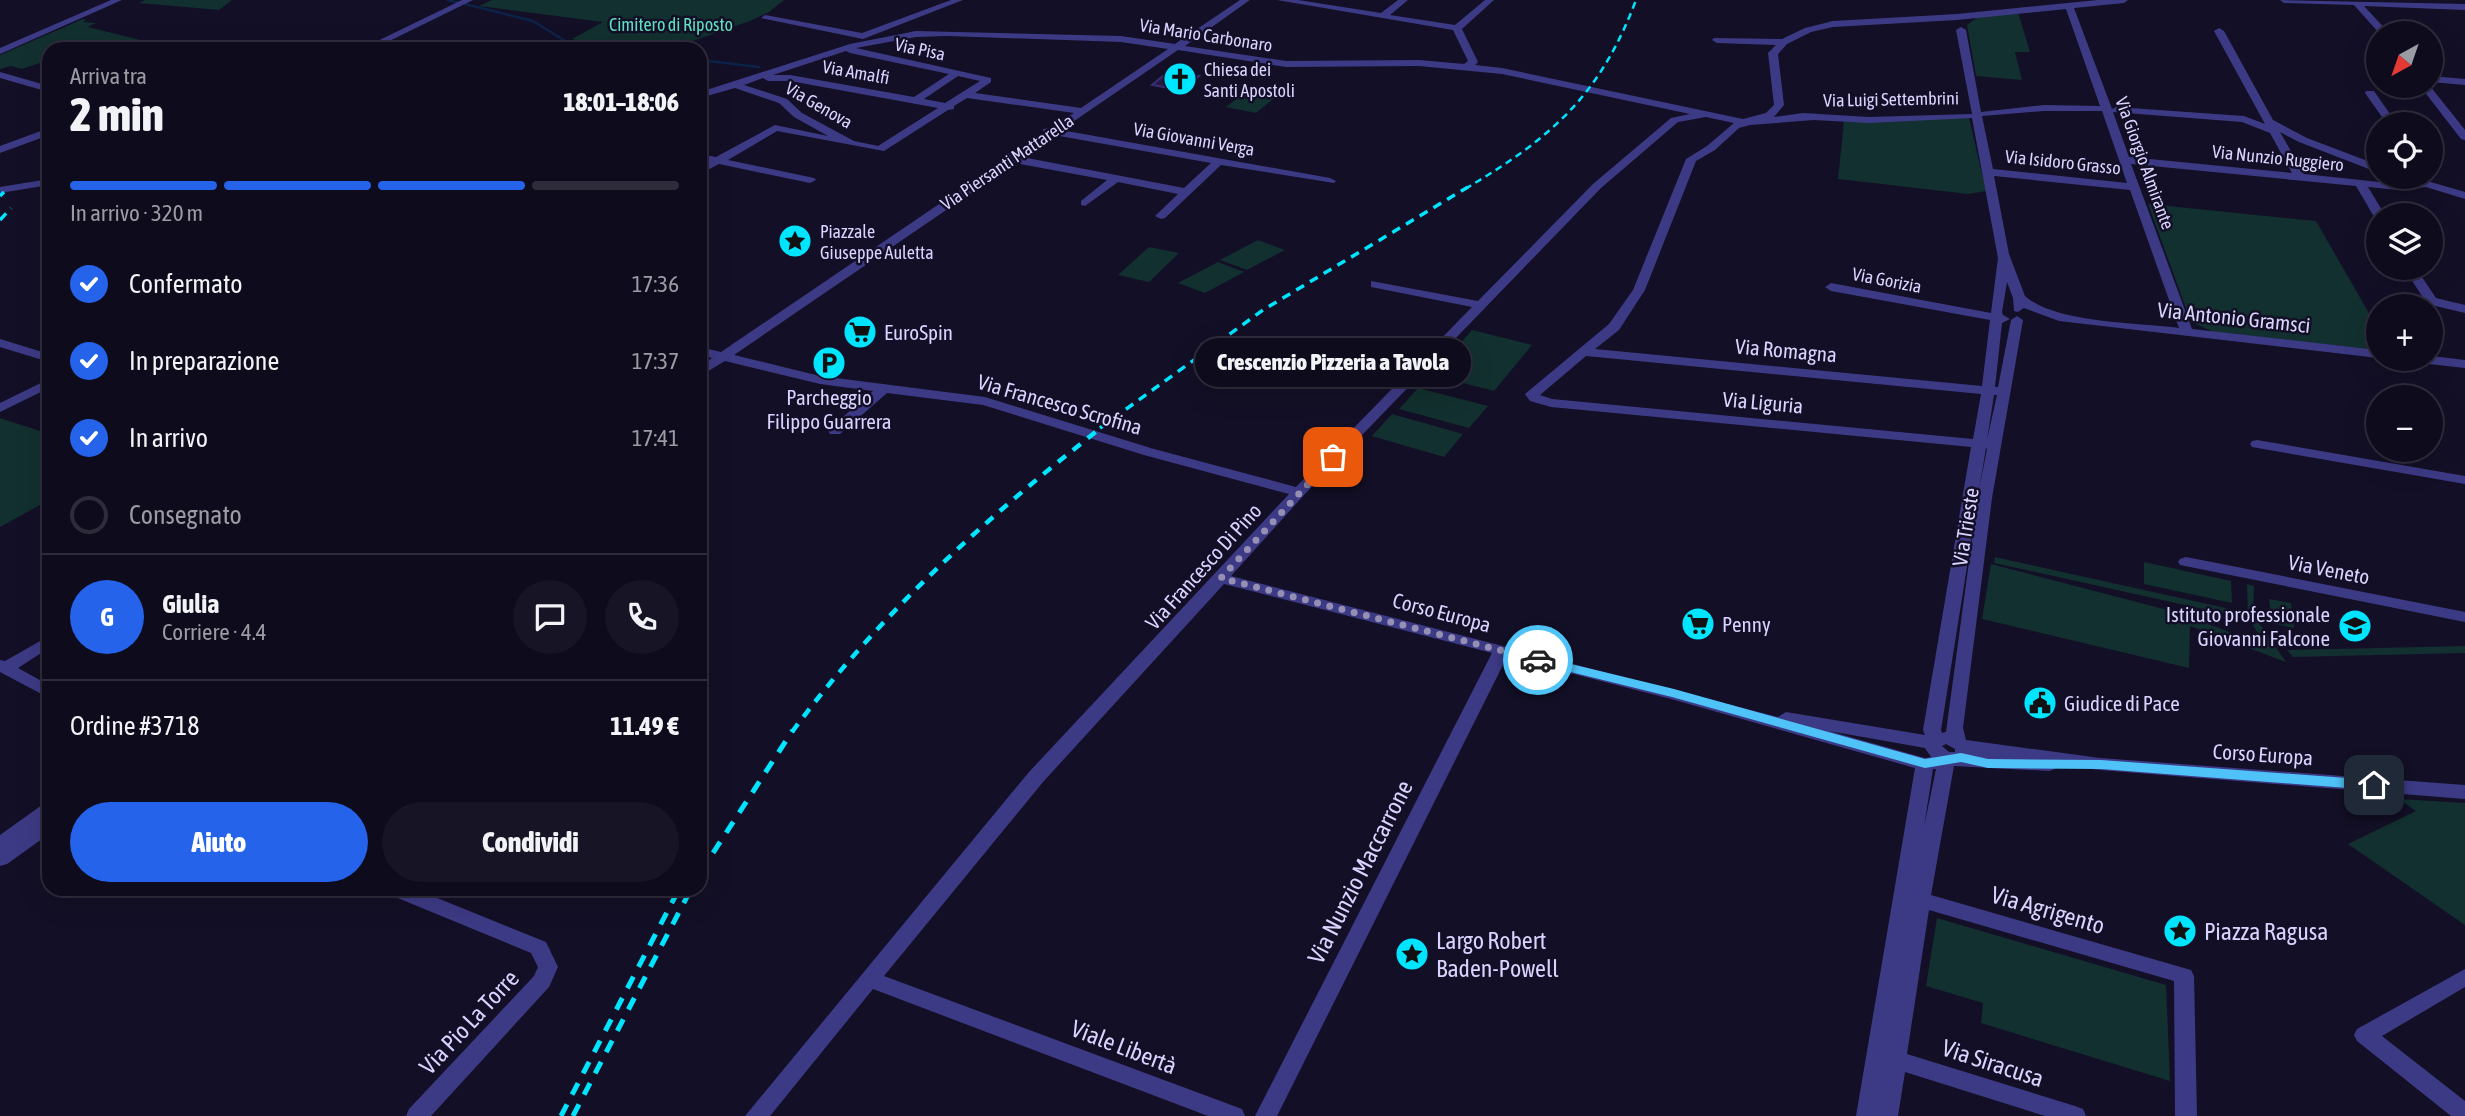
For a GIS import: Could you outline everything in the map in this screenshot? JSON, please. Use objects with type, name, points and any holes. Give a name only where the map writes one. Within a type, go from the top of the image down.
[{"type":"street","points":[[0,51],[118,0]]},
{"type":"street","points":[[381,42],[469,0]]},
{"type":"street","points":[[707,93],[755,80],[959,0]]},
{"type":"street","points":[[1171,47],[1235,0]]},
{"type":"street","points":[[1171,47],[1246,0]]},
{"type":"street","points":[[1281,0],[1313,2],[1458,28]]},
{"type":"street","points":[[1383,16],[1404,0]]},
{"type":"street","points":[[1458,28],[1490,0]]},
{"type":"street","points":[[1799,116],[1785,114],[1779,103],[1773,53],[1784,42],[1822,26],[1926,19],[1957,24],[1979,14],[2124,0]]},
{"type":"street","points":[[2284,0],[2465,8]]},
{"type":"street","points":[[2356,3],[2373,21]]},
{"type":"street","name":"Via Giorgio Almirante","points":[[2069,5],[2127,160],[2187,333]]},
{"type":"street","points":[[765,18],[863,36]]},
{"type":"street","points":[[1957,24],[2003,254],[2010,314]]},
{"type":"street","points":[[1458,28],[1467,62]]},
{"type":"street","points":[[879,31],[878,34],[896,38]]},
{"type":"street","points":[[2219,31],[2300,177]]},
{"type":"street","name":"Via Mario Carbonaro","points":[[842,47],[948,33],[1121,39],[1286,64],[1467,62],[1545,78],[1659,106],[1679,114]]},
{"type":"street","points":[[1717,40],[1784,42]]},
{"type":"street","name":"Via Pisa","points":[[842,47],[988,80]]},
{"type":"street","name":"Via Piersanti Mattarella","points":[[708,356],[1171,47]]},
{"type":"street","points":[[915,101],[957,73]]},
{"type":"street","points":[[0,75],[42,87]]},
{"type":"street","name":"Via Amalfi","points":[[755,80],[790,78],[950,107]]},
{"type":"street","name":"Via Genova","points":[[738,86],[783,101],[798,115],[851,144],[880,149],[969,95],[988,80]]},
{"type":"street","points":[[2443,80],[2465,82]]},
{"type":"street","points":[[969,95],[1078,111]]},
{"type":"street","points":[[2434,98],[2465,137]]},
{"type":"street","points":[[1581,352],[1614,327],[1639,290],[1691,159],[1711,148],[1735,127],[1766,115],[1779,103]]},
{"type":"street","points":[[1659,106],[1666,116]]},
{"type":"street","name":"Via Luigi Settembrini","points":[[1985,114],[2044,108],[2099,108]]},
{"type":"street","points":[[2116,110],[2235,115],[2251,114],[2261,108]]},
{"type":"street","points":[[1636,150],[1679,114]]},
{"type":"street","points":[[1636,150],[1666,116],[1709,114],[1749,122],[1813,117]]},
{"type":"street","points":[[2206,115],[2254,122],[2298,146],[2305,145],[2304,140]]},
{"type":"street","points":[[2235,115],[2366,164]]},
{"type":"street","name":"Via Luigi Settembrini","points":[[1813,117],[1869,120],[1969,116]]},
{"type":"street","points":[[1729,117],[1813,117]]},
{"type":"street","points":[[1717,141],[1729,117]]},
{"type":"street","points":[[707,167],[775,128],[851,144]]},
{"type":"street","name":"Via Giovanni Verga","points":[[1047,131],[1331,181]]},
{"type":"street","points":[[0,150],[42,134]]},
{"type":"street","name":"Via Francesco Di Pino","points":[[756,1116],[1035,777],[1299,492],[1479,304],[1636,150]]},
{"type":"street","points":[[1014,154],[1116,178],[1187,191]]},
{"type":"street","points":[[707,159],[810,180]]},
{"type":"street","name":"Via Nunzio Ruggiero","points":[[2127,160],[2366,183]]},
{"type":"street","points":[[1161,216],[1219,161]]},
{"type":"street","name":"Via Isidoro Grasso","points":[[1986,172],[2135,187]]},
{"type":"street","points":[[1086,203],[1116,178]]},
{"type":"street","points":[[0,182],[42,181]]},
{"type":"street","points":[[0,190],[42,182]]},
{"type":"street","points":[[2360,183],[2372,203]]},
{"type":"street","points":[[2443,187],[2463,195]]},
{"type":"street","points":[[2434,189],[2463,195]]},
{"type":"street","name":"Via Trieste","points":[[1912,897],[1957,753],[1954,729],[1987,444],[2010,314],[2003,254]]},
{"type":"street","points":[[2418,280],[2431,301],[2465,309]]},
{"type":"street","points":[[1375,284],[1479,304]]},
{"type":"street","name":"Via Gorizia","points":[[1831,287],[1936,307],[2010,314]]},
{"type":"street","points":[[2010,314],[2029,307],[2044,318]]},
{"type":"street","points":[[2010,314],[2044,318]]},
{"type":"street","name":"Via Antonio Gramsci","points":[[2044,318],[2366,353]]},
{"type":"street","points":[[0,343],[42,356]]},
{"type":"street","name":"Via Romagna","points":[[1581,352],[1995,391]]},
{"type":"street","name":"Via Liguria","points":[[1581,352],[1532,394],[1543,402],[1987,444]]},
{"type":"street","name":"Via Francesco Scrofina","points":[[708,356],[820,380],[985,401],[1149,452],[1299,492]]},
{"type":"street","points":[[2443,362],[2465,364]]},
{"type":"street","points":[[0,408],[42,387]]},
{"type":"street","points":[[835,431],[883,389]]},
{"type":"street","name":"Via Trieste","points":[[1935,741],[1932,730],[1987,444]]},
{"type":"street","points":[[2257,444],[2465,481]]},
{"type":"street","name":"Via Veneto","points":[[2186,562],[2465,617]]},
{"type":"street","name":"Corso Europa","points":[[1221,578],[1704,702],[1884,744]]},
{"type":"street","points":[[3,666],[42,645]]},
{"type":"street","name":"Via Nunzio Maccarrone","points":[[1266,1116],[1501,651]]},
{"type":"street","points":[[3,666],[42,688]]},
{"type":"street","points":[[1884,744],[1935,741],[1934,749],[1941,755],[1957,753]]},
{"type":"street","points":[[1884,744],[1925,764],[1957,753]]},
{"type":"street","name":"Corso Europa","points":[[1957,753],[1988,764],[2101,764],[2465,792]]},
{"type":"street","name":"Via Trieste","points":[[1867,1116],[1886,1056],[1912,897],[1925,764]]},
{"type":"street","points":[[0,845],[42,815]]},
{"type":"street","points":[[0,859],[42,829]]},
{"type":"street","name":"Via Pio La Torre","points":[[413,896],[539,948],[548,967],[542,981],[418,1116]]},
{"type":"street","name":"Via Agrigento","points":[[1912,897],[2184,976],[2186,1116]]},
{"type":"street","points":[[2465,977],[2365,1035],[2465,1114]]},
{"type":"street","name":"Viale Libertà","points":[[869,979],[1234,1116]]},
{"type":"street","name":"Via Trieste","points":[[1886,1056],[1886,1116]]},
{"type":"street","name":"Via Siracusa","points":[[1886,1056],[2075,1116]]},
{"type":"green space","points":[[145,0],[232,0],[219,10],[139,3]]},
{"type":"green space","name":"Cimitero di Riposto","points":[[492,0],[784,0],[769,12],[750,21],[690,42],[583,42],[572,39],[603,22],[479,6]]},
{"type":"green space","points":[[2018,12],[2030,52],[2015,52],[2022,80],[1976,76],[1967,25],[1978,17]]},
{"type":"green space","points":[[83,19],[86,19],[83,22],[96,23],[88,27],[148,42],[42,42],[42,62],[22,69],[11,66],[0,69],[0,55]]},
{"type":"green space","points":[[1253,86],[1282,92],[1256,113],[1226,107]]},
{"type":"green space","points":[[1969,118],[1986,191],[1968,194],[1838,179],[1844,121]]},
{"type":"green space","points":[[2148,204],[2316,221],[2366,308],[2366,349],[2214,332],[2191,322]]},
{"type":"green space","points":[[1258,240],[1285,250],[1247,270],[1220,260]]},
{"type":"green space","points":[[1149,247],[1179,253],[1149,282],[1118,275]]},
{"type":"green space","points":[[1218,262],[1244,272],[1205,293],[1178,283]]},
{"type":"green space","points":[[1472,330],[1532,345],[1494,391],[1432,375]]},
{"type":"green space","points":[[1418,388],[1488,406],[1469,428],[1399,409]]},
{"type":"green space","points":[[1392,414],[1463,434],[1444,457],[1372,436]]},
{"type":"green space","points":[[0,418],[42,432],[42,504],[0,527]]},
{"type":"green space","points":[[1995,557],[2230,609],[2230,615],[1994,563]]},
{"type":"green space","points":[[2144,562],[2231,581],[2232,603],[2144,584]]},
{"type":"green space","points":[[1991,564],[2179,613],[2266,646],[2248,617],[2247,584],[2254,586],[2253,614],[2286,662],[2190,626],[2189,668],[1982,619]]},
{"type":"green space","points":[[2269,599],[2291,603],[2294,628],[2272,623]]},
{"type":"green space","points":[[2465,646],[2465,653],[2293,657],[2287,650]]},
{"type":"green space","points":[[2399,799],[2465,803],[2465,925],[2348,844],[2416,811]]},
{"type":"green space","points":[[1937,918],[2166,985],[2170,1081],[1981,1023],[1983,1003],[1926,986]]},
{"type":"building","name":"Chiesa dei Santi Apostoli","points":[[1169,71],[1199,76],[1185,87],[1175,89],[1152,85]]},
{"type":"waterway","points":[[448,0],[459,3]]},
{"type":"waterway","points":[[465,4],[533,21],[567,42]]},
{"type":"waterway","points":[[707,61],[759,67]]},
{"type":"railway","points":[[1465,189],[1547,132],[1589,89],[1622,34],[1636,0]]},
{"type":"railway","points":[[1100,428],[1263,310],[1468,187]]},
{"type":"railway","points":[[0,196],[4,192]]},
{"type":"railway","points":[[0,220],[11,208]]},
{"type":"railway","points":[[792,732],[861,647],[936,569],[1017,496],[1102,427]]},
{"type":"railway","points":[[707,862],[793,730]]},
{"type":"railway","points":[[561,1116],[675,896]]},
{"type":"railway","points":[[573,1116],[687,896]]},
{"type":"way so far","points":[[1333,457],[1221,578],[1538,660]]},
{"type":"place","name":"Chiesa dei Santi Apostoli","points":[[1180,79]]},
{"type":"place","name":"Piazzale Giuseppe Auletta","points":[[795,241]]},
{"type":"place","name":"EuroSpin","points":[[860,332]]},
{"type":"place","name":"Parcheggio Filippo Guarrera","points":[[829,363]]},
{"type":"place","name":"Crescenzio Pizzeria a Tavola","points":[[1333,457]]},
{"type":"place","name":"Penny","points":[[1698,624]]},
{"type":"place","name":"Istituto professionale Giovanni Falcone","points":[[2355,626]]},
{"type":"place","name":"Giudice di Pace","points":[[2040,703]]},
{"type":"place","name":"Piazza Ragusa","points":[[2180,931]]},
{"type":"place","name":"Largo Robert Baden-Powell","points":[[1412,954]]},
{"type":"route","points":[[1538,660],[1674,694],[1925,764],[1961,758],[1988,764],[2101,764],[2374,785]]}]
